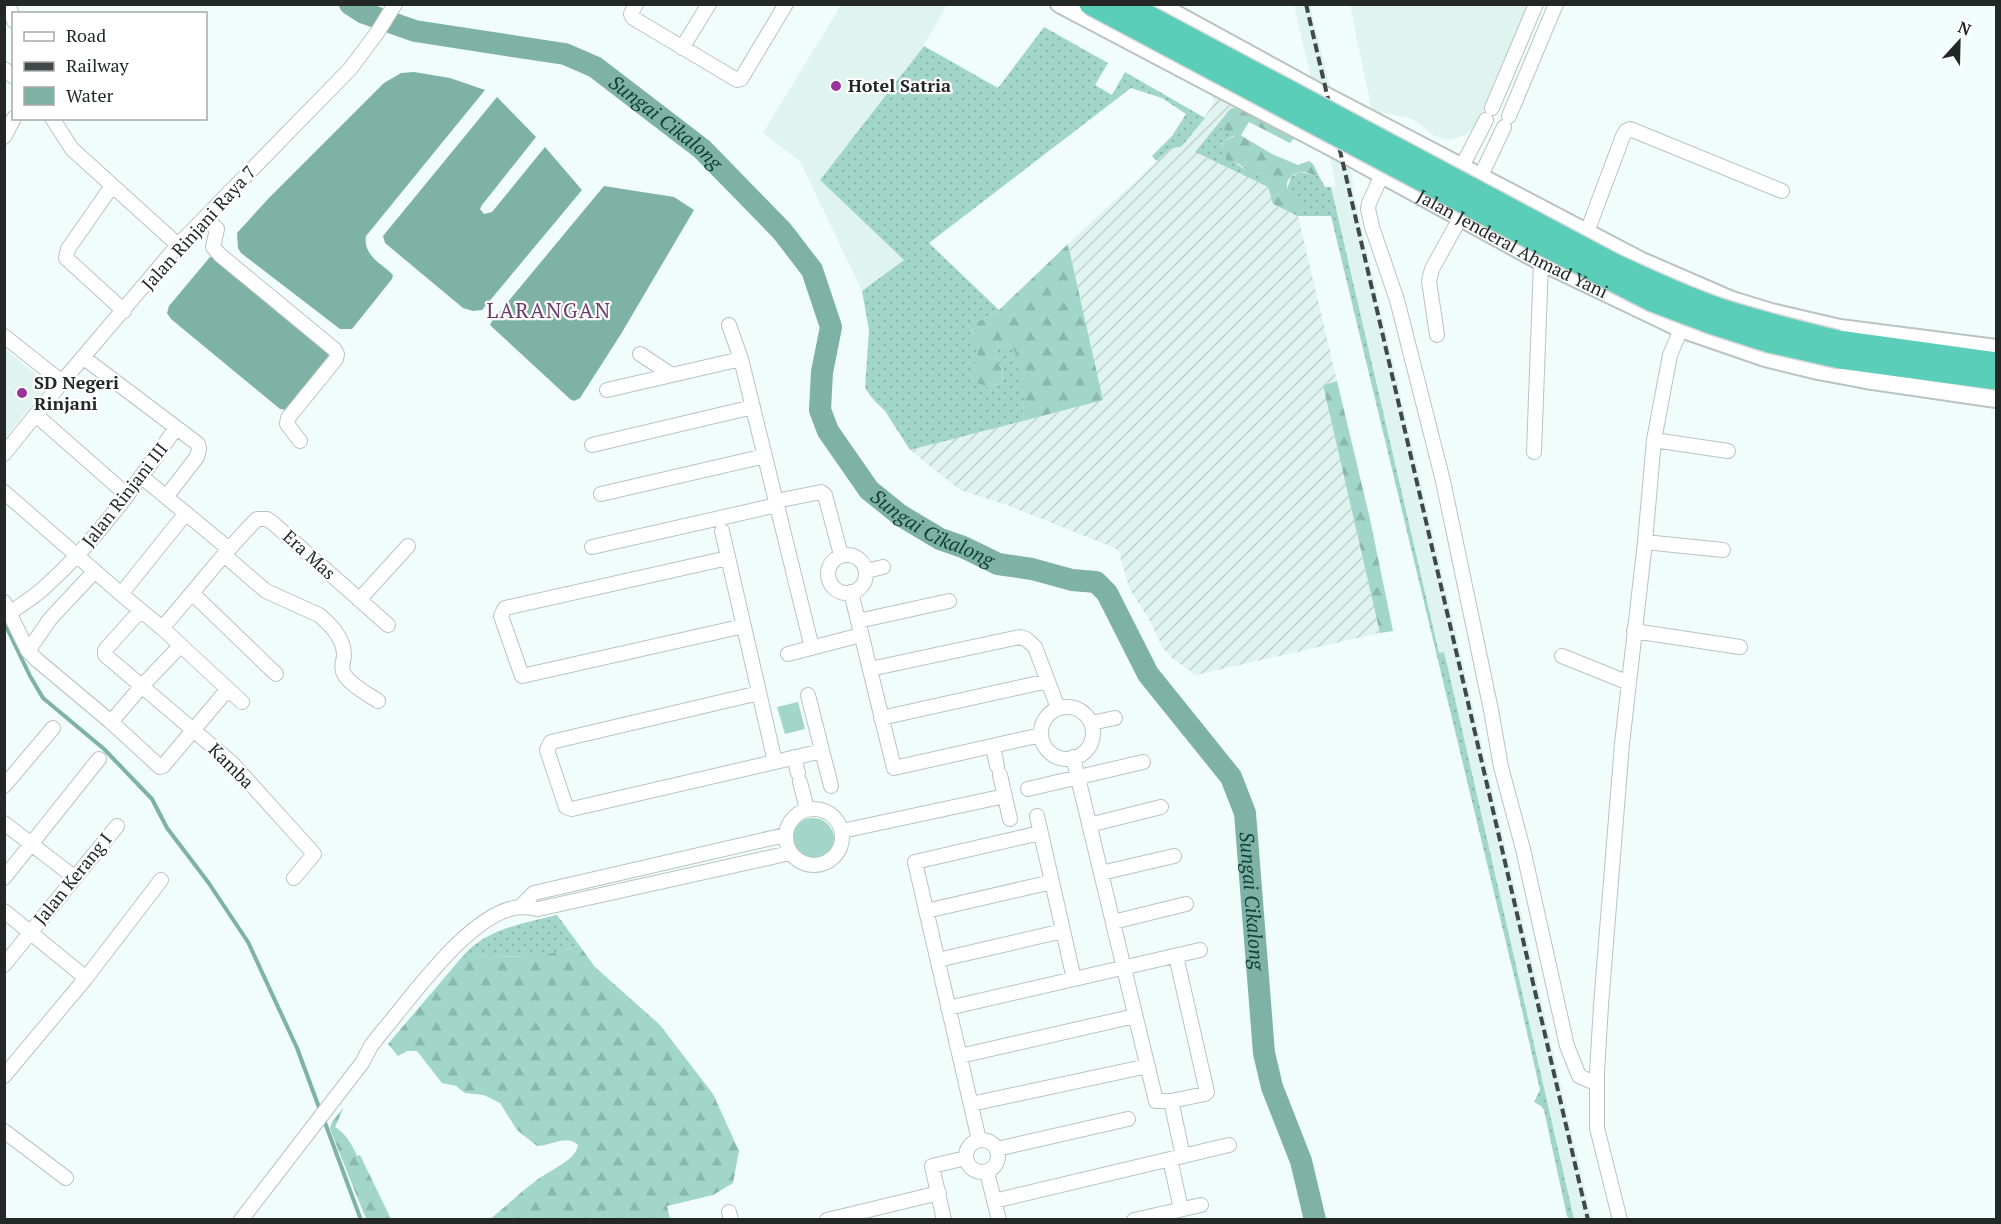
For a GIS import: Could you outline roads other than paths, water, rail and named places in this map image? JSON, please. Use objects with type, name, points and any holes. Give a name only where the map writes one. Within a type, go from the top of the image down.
[{"type":"highway","name":"Jalan Jenderal Ahmad Yani","points":[[1090,4],[1535,242],[1652,301],[1700,320],[1769,342],[1840,358],[1879,356],[1996,363]]},
{"type":"highway","name":"Jalan Jenderal Ahmad Yani","points":[[1126,4],[1593,253],[1657,284],[1718,308],[1838,341],[1879,356],[1996,379]]},
{"type":"street","name":"Jalan Rinjani Raya 7","points":[[4,454],[178,245],[350,69],[395,4]]},
{"type":"street","points":[[636,4],[631,12],[633,18],[734,80],[741,79],[786,4]]},
{"type":"street","points":[[682,48],[709,4]]},
{"type":"street","name":"Jalan Jenderal Ahmad Yani","points":[[1059,4],[1541,262],[1681,329],[1765,358],[1818,370],[1866,380],[1996,399]]},
{"type":"street","points":[[1158,4],[1227,42],[1231,59],[1220,77],[1211,80],[1198,78]]},
{"type":"street","points":[[1441,208],[1492,109],[1536,4]]},
{"type":"street","points":[[1437,334],[1429,281],[1432,269],[1460,219],[1509,116],[1556,4]]},
{"type":"street","points":[[1220,38],[1686,282],[1771,312],[1840,328],[1996,348]]},
{"type":"street","points":[[1492,109],[1509,116]]},
{"type":"street","points":[[4,137],[12,120]]},
{"type":"street","points":[[53,120],[72,149],[178,245]]},
{"type":"street","points":[[1587,232],[1623,136],[1626,130],[1630,129],[1782,191]]},
{"type":"street","points":[[1382,175],[1368,209],[1397,300],[1443,480],[1491,710],[1500,767],[1523,849],[1567,1046],[1579,1076],[1590,1081],[1597,1081]]},
{"type":"street","points":[[112,186],[68,249],[66,258],[124,311]]},
{"type":"street","points":[[205,218],[217,229],[213,247],[220,255],[334,349],[337,354],[336,359],[288,418],[287,424],[300,441]]},
{"type":"street","points":[[1534,452],[1541,262]]},
{"type":"street","points":[[729,325],[741,359],[812,648]]},
{"type":"street","points":[[1620,1220],[1597,1128],[1597,1081],[1604,957],[1622,744],[1654,440],[1670,355],[1681,329]]},
{"type":"street","points":[[4,336],[62,382]]},
{"type":"street","points":[[640,354],[672,375]]},
{"type":"street","name":"Jalan Rinjani III","points":[[7,607],[45,587],[77,556],[142,477],[176,428],[84,357]]},
{"type":"street","points":[[607,390],[672,375],[688,364],[741,359]]},
{"type":"street","points":[[592,445],[753,407]]},
{"type":"street","points":[[36,415],[128,495]]},
{"type":"street","points":[[166,497],[197,457],[199,449],[198,444],[176,428]]},
{"type":"street","points":[[1654,440],[1728,452]]},
{"type":"street","points":[[601,494],[765,456]]},
{"type":"street","points":[[142,477],[186,513],[266,591],[319,615],[327,621],[337,633],[343,646],[344,674],[378,701]]},
{"type":"street","points":[[4,492],[162,628],[242,702]]},
{"type":"street","points":[[592,547],[821,492],[825,495],[841,555]]},
{"type":"street","points":[[121,594],[186,513]]},
{"type":"street","name":"Era Mas","points":[[227,552],[257,519],[267,519],[388,625]]},
{"type":"street","points":[[722,531],[775,762]]},
{"type":"street","points":[[1645,542],[1722,550]]},
{"type":"street","points":[[358,600],[408,546]]},
{"type":"street","points":[[162,628],[227,552]]},
{"type":"street","points":[[841,555],[858,558],[866,571],[863,585],[851,592],[842,592],[834,588],[828,576],[831,563],[841,555]]},
{"type":"street","points":[[728,558],[505,608],[501,616],[520,674],[525,676],[744,626]]},
{"type":"street","points":[[866,571],[883,567]]},
{"type":"street","points":[[28,651],[50,618],[95,572]]},
{"type":"street","points":[[851,592],[894,768],[1041,735]]},
{"type":"street","points":[[193,594],[276,674]]},
{"type":"street","points":[[858,621],[949,601]]},
{"type":"street","points":[[7,607],[28,651],[160,767],[228,689]]},
{"type":"street","name":"Kamba","points":[[140,610],[104,654],[231,762],[314,854],[294,878]]},
{"type":"street","points":[[1634,631],[1740,646]]},
{"type":"street","points":[[788,654],[861,636]]},
{"type":"street","points":[[870,669],[1020,637],[1035,647],[1058,708]]},
{"type":"street","points":[[111,722],[180,646]]},
{"type":"street","points":[[1562,656],[1629,683]]},
{"type":"street","points":[[881,718],[1048,681]]},
{"type":"street","points":[[759,693],[551,742],[547,750],[566,807],[572,809],[822,751]]},
{"type":"street","points":[[808,695],[831,786]]},
{"type":"street","points":[[1069,707],[1079,710],[1087,716],[1091,723],[1093,736],[1089,746],[1072,758],[1063,758],[1054,754],[1044,744],[1041,735],[1044,721],[1058,708],[1069,707]]},
{"type":"street","points":[[1091,723],[1115,718]]},
{"type":"street","points":[[4,786],[52,728]]},
{"type":"street","points":[[993,746],[1012,829]]},
{"type":"street","points":[[794,757],[807,809]]},
{"type":"street","points":[[1072,758],[1156,1101],[1171,1101],[1207,1092],[1176,956]]},
{"type":"street","points":[[4,878],[99,759]]},
{"type":"street","points":[[1028,789],[1143,762]]},
{"type":"street","points":[[842,831],[1005,796]]},
{"type":"street","points":[[1089,825],[1161,807]]},
{"type":"street","points":[[807,809],[825,811],[832,816],[842,831],[842,844],[836,856],[819,865],[806,865],[794,858],[786,845],[785,835],[792,819],[807,809]]},
{"type":"street","points":[[1036,816],[1074,979]]},
{"type":"street","points":[[4,823],[74,877]]},
{"type":"street","name":"Jalan Kerang I","points":[[4,965],[117,826]]},
{"type":"street","points":[[979,1140],[915,862],[1012,829],[1041,833]]},
{"type":"street","points":[[520,907],[534,893],[785,835]]},
{"type":"street","points":[[241,1220],[362,1063],[381,1033],[449,953],[482,923],[508,910],[520,907],[538,909],[790,853]]},
{"type":"street","points":[[1101,873],[1174,856]]},
{"type":"street","points":[[4,1077],[86,978],[160,880]]},
{"type":"street","points":[[926,911],[1052,882]]},
{"type":"street","points":[[1113,922],[1186,904]]},
{"type":"street","points":[[4,911],[86,978]]},
{"type":"street","points":[[938,960],[1063,931]]},
{"type":"street","points":[[948,1008],[1200,950]]},
{"type":"street","points":[[960,1056],[1136,1016]]},
{"type":"street","points":[[971,1104],[1148,1066]]},
{"type":"street","points":[[1171,1101],[1181,1209]]},
{"type":"street","points":[[997,1149],[1128,1119]]},
{"type":"street","points":[[4,1131],[66,1178]]},
{"type":"street","points":[[979,1140],[990,1142],[997,1149],[999,1156],[997,1163],[987,1172],[973,1170],[966,1158],[969,1146],[979,1140]]},
{"type":"street","points":[[994,1201],[1229,1145]]},
{"type":"street","points":[[944,1220],[932,1166],[966,1158]]},
{"type":"street","points":[[987,1172],[999,1220]]},
{"type":"street","points":[[827,1220],[939,1193]]},
{"type":"street","points":[[1134,1220],[1201,1205]]},
{"type":"water","points":[[414,72],[450,78],[485,90],[366,236],[369,252],[393,275],[392,279],[352,329],[340,329],[241,253],[238,248],[237,233],[384,83],[401,73]]},
{"type":"water","points":[[497,97],[536,137],[482,205],[480,209],[484,214],[492,212],[545,147],[582,190],[482,310],[473,311],[463,308],[385,243],[383,236]]},
{"type":"water","points":[[604,186],[674,197],[694,210],[621,334],[580,398],[574,401],[490,325]]},
{"type":"water","points":[[213,256],[326,348],[325,351],[328,354],[331,352],[332,354],[286,410],[280,409],[171,319],[167,313],[169,306]]},
{"type":"waterway","name":"Sungai Cikalong","points":[[350,4],[364,13],[415,31],[565,54],[595,67],[702,149],[782,231],[812,270],[831,327],[822,372],[820,410],[828,431],[869,490],[900,515],[940,539],[998,564],[1032,569],[1072,580],[1096,582],[1107,593],[1148,674],[1231,777],[1245,813],[1264,1053],[1272,1087],[1301,1161],[1315,1220]]},
{"type":"waterway","points":[[4,622],[43,698],[104,749],[152,799],[167,828],[208,882],[248,942],[297,1048],[320,1110]]},
{"type":"waterway","points":[[324,1120],[361,1220]]},
{"type":"railway","points":[[1306,4],[1588,1220]]},
{"type":"place","name":"Hotel Satria","points":[[836,86]]},
{"type":"place","name":"SD Negeri Rinjani","points":[[22,393]]},
{"type":"district","name":"LARANGAN","points":[[549,311]]}]
